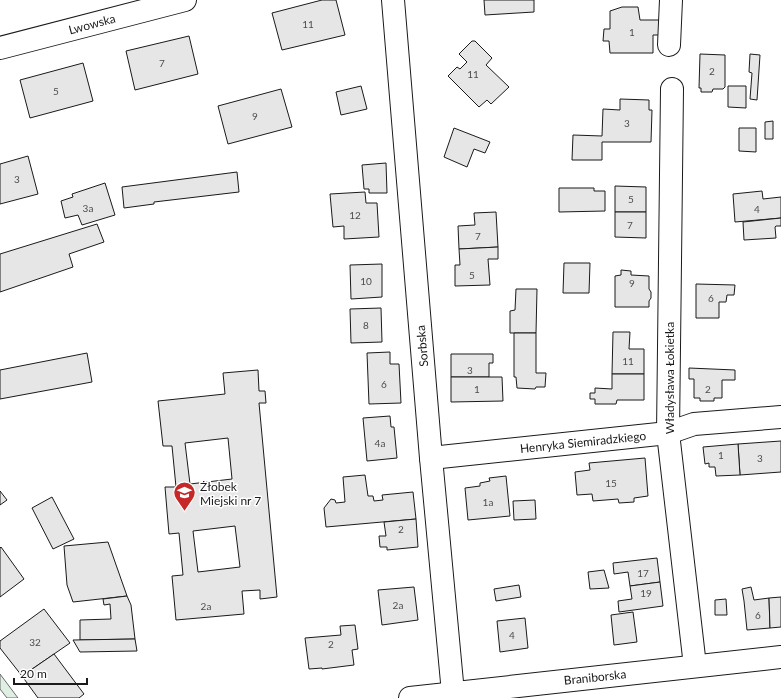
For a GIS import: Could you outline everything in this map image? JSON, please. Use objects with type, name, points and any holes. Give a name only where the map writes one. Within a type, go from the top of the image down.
[{"type":"street","name":"Lwowska","points":[[0,48],[123,8],[185,0]]},
{"type":"street","name":"Sorbska","points":[[393,0],[431,458],[453,693]]},
{"type":"street","points":[[669,45],[670,0]]},
{"type":"street","name":"Władysława Łokietka","points":[[672,89],[668,433],[695,666]]},
{"type":"street","name":"Henryka Siemiradzkiego","points":[[431,458],[668,433],[694,424],[781,417]]},
{"type":"street","name":"Braniborska","points":[[410,698],[781,657]]},
{"type":"green space","points":[[0,674],[18,698],[7,698],[0,689]]},
{"type":"building","points":[[322,0],[336,0],[345,35],[282,50],[272,13]]},
{"type":"building","points":[[484,0],[534,0],[534,12],[485,15]]},
{"type":"building","points":[[622,7],[638,7],[640,20],[661,20],[659,35],[653,35],[653,53],[610,53],[609,41],[603,41],[604,29],[610,29],[610,11]]},
{"type":"building","points":[[189,36],[198,74],[135,90],[126,51]]},
{"type":"building","points":[[472,41],[475,41],[492,58],[486,65],[509,87],[491,104],[487,100],[479,107],[448,76],[457,67],[460,69],[467,62],[459,54]]},
{"type":"building","points":[[700,54],[725,55],[725,87],[723,89],[713,89],[712,92],[701,92],[701,88],[699,88]]},
{"type":"building","points":[[750,54],[760,55],[757,100],[750,99],[752,73],[749,72]]},
{"type":"building","points":[[83,63],[93,101],[30,118],[20,80]]},
{"type":"building","points":[[361,86],[367,109],[341,115],[336,92]]},
{"type":"building","points":[[728,86],[746,86],[746,108],[728,107]]},
{"type":"building","points":[[281,89],[292,127],[228,144],[218,106]]},
{"type":"building","points":[[620,99],[649,100],[649,110],[652,110],[651,142],[602,142],[602,160],[572,160],[573,135],[602,136],[603,109],[620,110]]},
{"type":"building","points":[[773,121],[773,139],[765,139],[765,122]]},
{"type":"building","points":[[454,128],[490,142],[485,153],[474,149],[467,167],[444,157]]},
{"type":"building","points":[[739,128],[756,128],[756,152],[739,151]]},
{"type":"building","points":[[28,156],[38,194],[0,204],[0,164]]},
{"type":"building","points":[[386,163],[387,193],[369,193],[369,189],[364,189],[362,165]]},
{"type":"building","points":[[237,172],[239,192],[154,202],[154,204],[124,208],[122,187]]},
{"type":"building","points":[[105,183],[115,215],[82,225],[78,215],[65,218],[61,201],[73,197],[72,194]]},
{"type":"building","points":[[615,186],[646,187],[646,212],[615,212]]},
{"type":"building","points":[[559,188],[594,188],[594,191],[605,191],[605,211],[559,212]]},
{"type":"building","points":[[762,191],[763,199],[781,197],[781,218],[735,222],[733,194]]},
{"type":"building","points":[[365,192],[366,203],[377,203],[379,237],[344,239],[344,226],[333,227],[330,194]]},
{"type":"building","points":[[496,212],[498,247],[459,249],[458,226],[475,225],[474,213]]},
{"type":"building","points":[[615,212],[646,212],[646,238],[615,237]]},
{"type":"building","points":[[781,218],[781,226],[775,227],[776,238],[744,240],[743,222]]},
{"type":"building","points":[[97,224],[104,242],[69,254],[73,267],[0,292],[0,254]]},
{"type":"building","points":[[498,247],[498,259],[488,259],[490,285],[455,286],[455,265],[460,265],[459,249]]},
{"type":"building","points":[[564,263],[590,263],[589,293],[563,293]]},
{"type":"building","points":[[382,264],[382,297],[351,299],[350,265]]},
{"type":"building","points":[[621,270],[631,271],[631,275],[649,276],[651,298],[649,301],[649,307],[615,307],[615,276],[621,275]]},
{"type":"building","points":[[696,284],[735,285],[734,295],[727,295],[726,302],[719,302],[719,318],[696,318]]},
{"type":"building","points":[[516,289],[537,289],[536,333],[510,333],[510,311],[515,310]]},
{"type":"building","points":[[381,308],[382,342],[351,343],[350,309]]},
{"type":"building","points":[[613,332],[630,332],[629,349],[644,349],[644,374],[612,374]]},
{"type":"building","points":[[514,333],[536,333],[536,373],[546,373],[545,387],[536,387],[535,389],[517,388],[516,377],[514,377]]},
{"type":"building","points":[[390,352],[390,364],[399,364],[401,403],[369,404],[367,353]]},
{"type":"building","points":[[87,353],[92,382],[0,399],[0,370]]},
{"type":"building","points":[[451,354],[493,354],[493,363],[489,363],[489,377],[451,377]]},
{"type":"building","points":[[689,368],[735,370],[735,380],[722,380],[722,398],[714,398],[714,401],[700,401],[700,398],[694,398],[694,379],[689,379]]},
{"type":"building","points":[[258,370],[259,391],[265,391],[266,403],[259,403],[277,597],[260,599],[260,590],[242,591],[244,614],[176,620],[172,576],[183,575],[179,533],[169,534],[165,487],[176,487],[172,446],[163,446],[158,401],[225,394],[223,373]],"holes":[[[228,438],[232,479],[190,484],[185,443]],[[235,526],[240,567],[198,572],[193,531]]]},
{"type":"building","points":[[612,374],[644,374],[644,400],[617,400],[616,404],[595,404],[595,399],[590,399],[590,393],[595,393],[595,388],[612,389]]},
{"type":"building","points":[[451,377],[502,377],[503,401],[451,402]]},
{"type":"building","points":[[390,416],[391,427],[394,427],[397,458],[367,461],[363,418]]},
{"type":"building","points":[[781,441],[781,472],[740,475],[738,444]]},
{"type":"building","points":[[738,444],[740,475],[716,476],[715,467],[709,467],[709,463],[705,464],[703,447]]},
{"type":"building","points":[[645,458],[648,496],[634,498],[634,502],[619,503],[618,499],[593,501],[592,494],[577,495],[575,472],[590,470],[589,463]]},
{"type":"building","points":[[365,475],[368,496],[373,496],[374,501],[383,500],[382,495],[413,492],[416,519],[326,527],[324,508],[331,499],[335,500],[336,503],[345,502],[343,477]]},
{"type":"building","points":[[506,476],[510,516],[468,520],[465,488],[480,486],[480,483],[490,481],[489,478]]},
{"type":"building","points":[[0,491],[7,500],[0,505]]},
{"type":"building","points":[[52,497],[74,539],[53,549],[32,508]]},
{"type":"building","points":[[535,500],[536,519],[514,520],[513,501]]},
{"type":"building","points":[[416,519],[418,547],[387,550],[387,547],[380,547],[379,536],[386,536],[384,522]]},
{"type":"building","points":[[108,542],[127,596],[73,602],[67,585],[64,546]]},
{"type":"building","points":[[1,547],[24,579],[0,597],[0,548]]},
{"type":"building","points":[[657,558],[660,582],[630,586],[628,572],[614,574],[613,563]]},
{"type":"building","points":[[604,570],[609,588],[590,589],[588,572]]},
{"type":"building","points":[[660,582],[663,606],[619,612],[618,601],[632,599],[630,586]]},
{"type":"building","points":[[519,585],[521,597],[496,601],[494,589]]},
{"type":"building","points":[[414,587],[418,620],[382,625],[378,590]]},
{"type":"building","points":[[751,587],[754,600],[769,598],[770,628],[747,630],[742,589]]},
{"type":"building","points":[[127,596],[131,605],[135,639],[80,640],[80,620],[111,619],[110,604],[104,605],[103,599]]},
{"type":"building","points":[[781,597],[781,627],[770,628],[769,598]]},
{"type":"building","points":[[726,599],[727,615],[715,615],[715,600]]},
{"type":"building","points":[[44,609],[70,643],[22,676],[0,648],[0,641]]},
{"type":"building","points":[[633,612],[637,642],[614,645],[611,615]]},
{"type":"building","points":[[525,618],[528,648],[500,652],[497,621]]},
{"type":"building","points":[[355,625],[358,649],[352,650],[354,665],[309,669],[305,638],[341,635],[340,626]]},
{"type":"building","points":[[135,639],[137,651],[80,652],[73,640]]},
{"type":"building","points":[[54,654],[84,694],[79,698],[38,698],[22,676]]},
{"type":"place","name":"Żłobek Miejski nr 7","points":[[185,512]]}]
